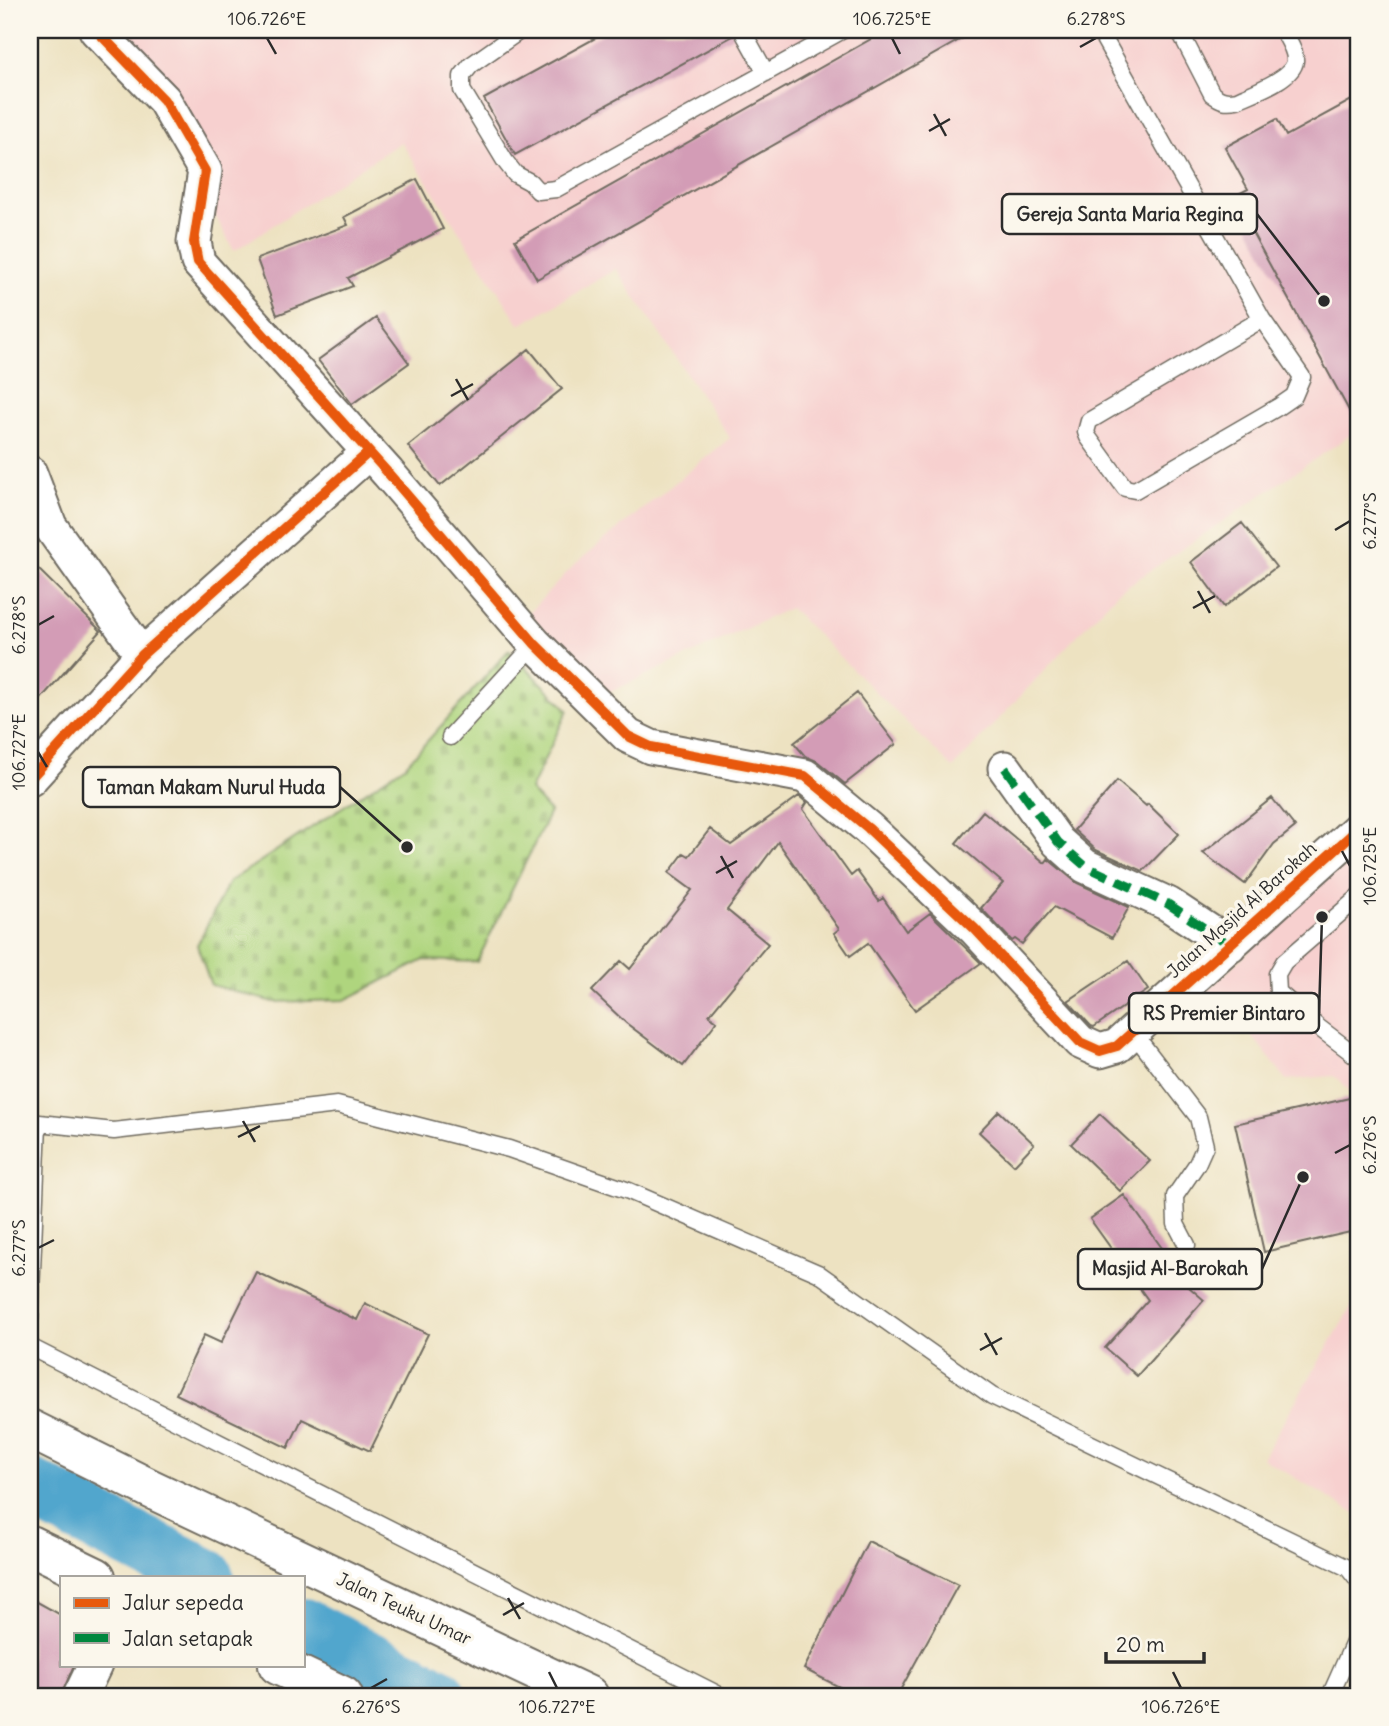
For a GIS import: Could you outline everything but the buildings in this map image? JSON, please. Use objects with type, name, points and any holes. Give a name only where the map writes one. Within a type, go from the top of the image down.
[{"type":"main road","name":"Jalan Teuku Umar","points":[[30,1429],[589,1696]]},
{"type":"main road","points":[[30,1545],[94,1576]]},
{"type":"main road","points":[[280,1666],[343,1696]]},
{"type":"street","points":[[96,30],[163,100],[205,171],[194,242],[198,261],[369,452],[535,644],[628,736],[651,747],[805,776],[868,828],[975,929],[1080,1042],[1100,1051],[1125,1039]]},
{"type":"street","points":[[30,779],[142,655],[369,452]]},
{"type":"street","points":[[30,473],[50,526],[142,655]]},
{"type":"street","points":[[1005,768],[1058,842],[1085,866],[1168,904],[1230,945]]},
{"type":"street","name":"Jalan Masjid Al Barokah","points":[[1125,1039],[1359,828]]},
{"type":"street","points":[[80,1696],[95,1666]]},
{"type":"lane","points":[[521,30],[471,65],[461,76],[462,90],[505,162],[515,174],[530,182],[538,191],[556,189],[843,30]]},
{"type":"lane","points":[[742,30],[766,73]]},
{"type":"lane","points":[[1099,30],[1262,319],[1302,377],[1294,396],[1278,407],[1135,490],[1125,488],[1088,437],[1086,432],[1089,421],[1262,319]]},
{"type":"lane","points":[[1179,30],[1212,94],[1219,100],[1228,102],[1284,78],[1292,70],[1295,61],[1283,30]]},
{"type":"lane","points":[[450,737],[535,644]]},
{"type":"lane","points":[[1359,897],[1284,962],[1276,982],[1278,992],[1359,1058]]},
{"type":"lane","points":[[1125,1039],[1198,1117],[1205,1146],[1197,1164],[1175,1196],[1176,1224],[1187,1245]]},
{"type":"lane","points":[[30,1318],[34,1123],[114,1131],[337,1105],[509,1149],[629,1191],[818,1273],[992,1396],[1349,1568],[1359,1582]]},
{"type":"lane","points":[[30,1347],[721,1696]]},
{"type":"lane","points":[[1331,1696],[1359,1631]]},
{"type":"shaded area","points":[[84,30],[1359,30],[1359,431],[1117,593],[953,768],[790,608],[604,695],[522,620],[575,564],[730,438],[616,269],[520,325],[401,142],[234,251],[156,105]]},
{"type":"shaded area","points":[[1359,848],[1359,1103],[1339,1079],[1333,1076],[1287,1080],[1249,1032],[1194,1003]]},
{"type":"shaded area","points":[[1359,1294],[1359,1516],[1262,1458]]},
{"type":"green space","points":[[509,650],[568,710],[530,790],[550,812],[477,962],[424,960],[345,1000],[273,1002],[211,985],[197,945],[229,882],[406,765]]},
{"type":"waterway","points":[[30,1488],[202,1576]]},
{"type":"waterway","points":[[304,1629],[437,1696]]},
{"type":"marked path","points":[[1005,768],[1058,842],[1085,866],[1168,904],[1230,945]]},
{"type":"cycle path","points":[[96,30],[164,100],[205,171],[194,242],[198,262],[388,473],[535,644],[628,736],[651,747],[805,776],[868,828],[975,929],[1080,1042],[1100,1051],[1117,1046],[1359,828]]},
{"type":"cycle path","points":[[30,779],[142,655],[369,452]]},
{"type":"place","name":"Gereja Santa Maria Regina","points":[[1324,301]]},
{"type":"place","name":"Taman Makam Nurul Huda","points":[[407,847]]},
{"type":"place","name":"RS Premier Bintaro","points":[[1322,917]]},
{"type":"place","name":"Masjid Al-Barokah","points":[[1303,1177]]}]
